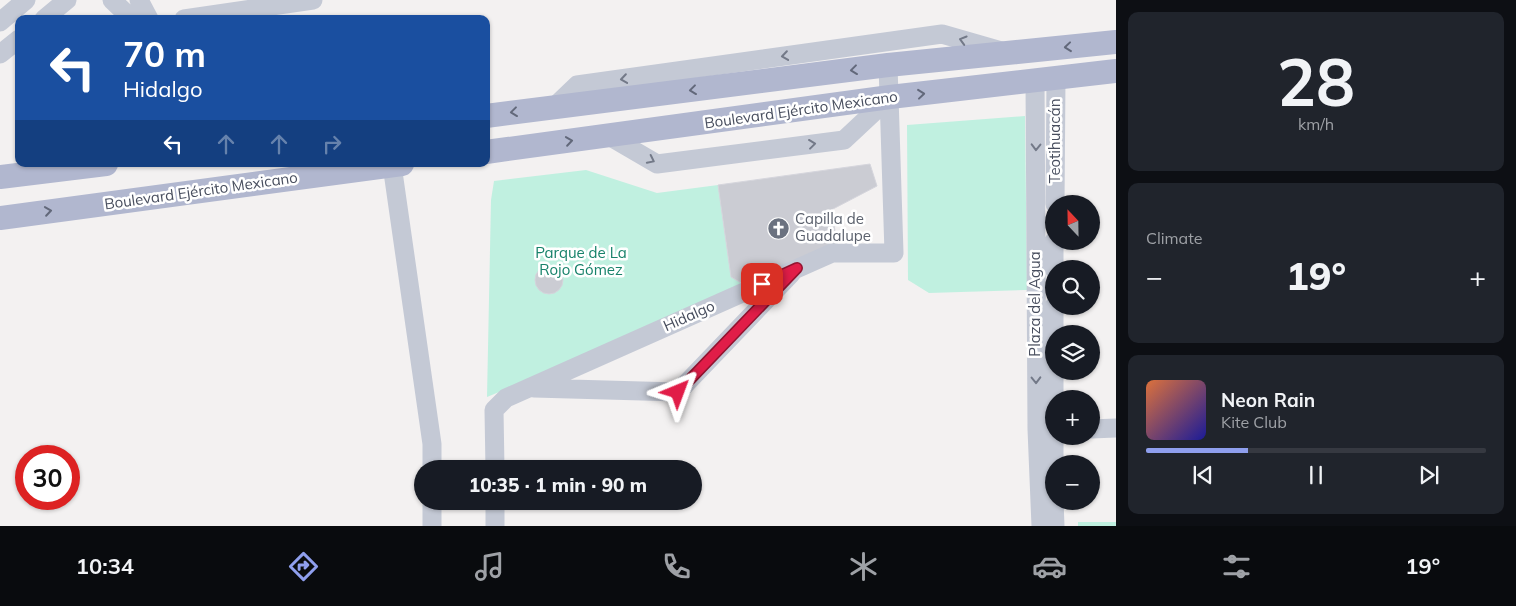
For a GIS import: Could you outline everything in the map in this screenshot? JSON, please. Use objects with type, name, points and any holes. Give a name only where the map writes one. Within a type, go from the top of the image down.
[{"type":"main road","points":[[490,115],[888,66],[1116,42]]},
{"type":"main road","name":"Boulevard Ejército Mexicano","points":[[490,151],[890,98],[1116,71]]},
{"type":"main road","points":[[0,177],[82,167]]},
{"type":"main road","name":"Boulevard Ejército Mexicano","points":[[0,218],[375,167]]},
{"type":"street","points":[[0,22],[26,0]]},
{"type":"street","points":[[49,15],[68,0]]},
{"type":"street","points":[[112,0],[128,15]]},
{"type":"street","points":[[139,0],[147,15]]},
{"type":"street","points":[[200,15],[236,6],[313,0]]},
{"type":"street","points":[[554,107],[576,85],[942,34],[1010,54]]},
{"type":"street","points":[[0,54],[15,42]]},
{"type":"street","points":[[609,136],[657,164],[844,140],[890,98],[888,66]]},
{"type":"street","name":"Plaza del Agua","points":[[1045,80],[1036,118],[1034,285],[1045,399]]},
{"type":"street","name":"Teotihuacán","points":[[1045,80],[1055,118],[1055,195]]},
{"type":"street","name":"Hidalgo","points":[[495,460],[494,410],[506,398],[832,253],[894,252],[890,98]]},
{"type":"street","points":[[1036,118],[1055,118]]},
{"type":"street","points":[[397,167],[432,444],[432,460]]},
{"type":"street","points":[[529,388],[678,392],[797,268]]},
{"type":"street","points":[[1050,390],[1054,315]]},
{"type":"street","points":[[1100,429],[1116,428]]},
{"type":"street","name":"Plaza del Agua","points":[[1041,526],[1047,445]]},
{"type":"street","points":[[432,510],[432,526]]},
{"type":"street","points":[[495,510],[495,526]]},
{"type":"street","points":[[1054,510],[1055,526]]},
{"type":"green space","points":[[1025,116],[1027,290],[929,293],[908,280],[907,125]]},
{"type":"green space","name":"Parque de La Rojo Gómez","points":[[586,170],[657,193],[718,185],[731,277],[750,288],[487,397],[491,200],[494,181]]},
{"type":"green space","points":[[1078,522],[1116,522],[1116,526],[1078,526]]},
{"type":"building","name":"Capilla de Guadalupe","points":[[870,164],[877,186],[831,210],[838,246],[750,288],[731,277],[718,185]]},
{"type":"building","points":[[549,266],[559,270],[563,280],[559,290],[549,294],[539,290],[535,280],[539,270]]},
{"type":"place","name":"Capilla de Guadalupe","points":[[779,228]]},
{"type":"route","points":[[678,392],[797,268],[762,284]]}]
